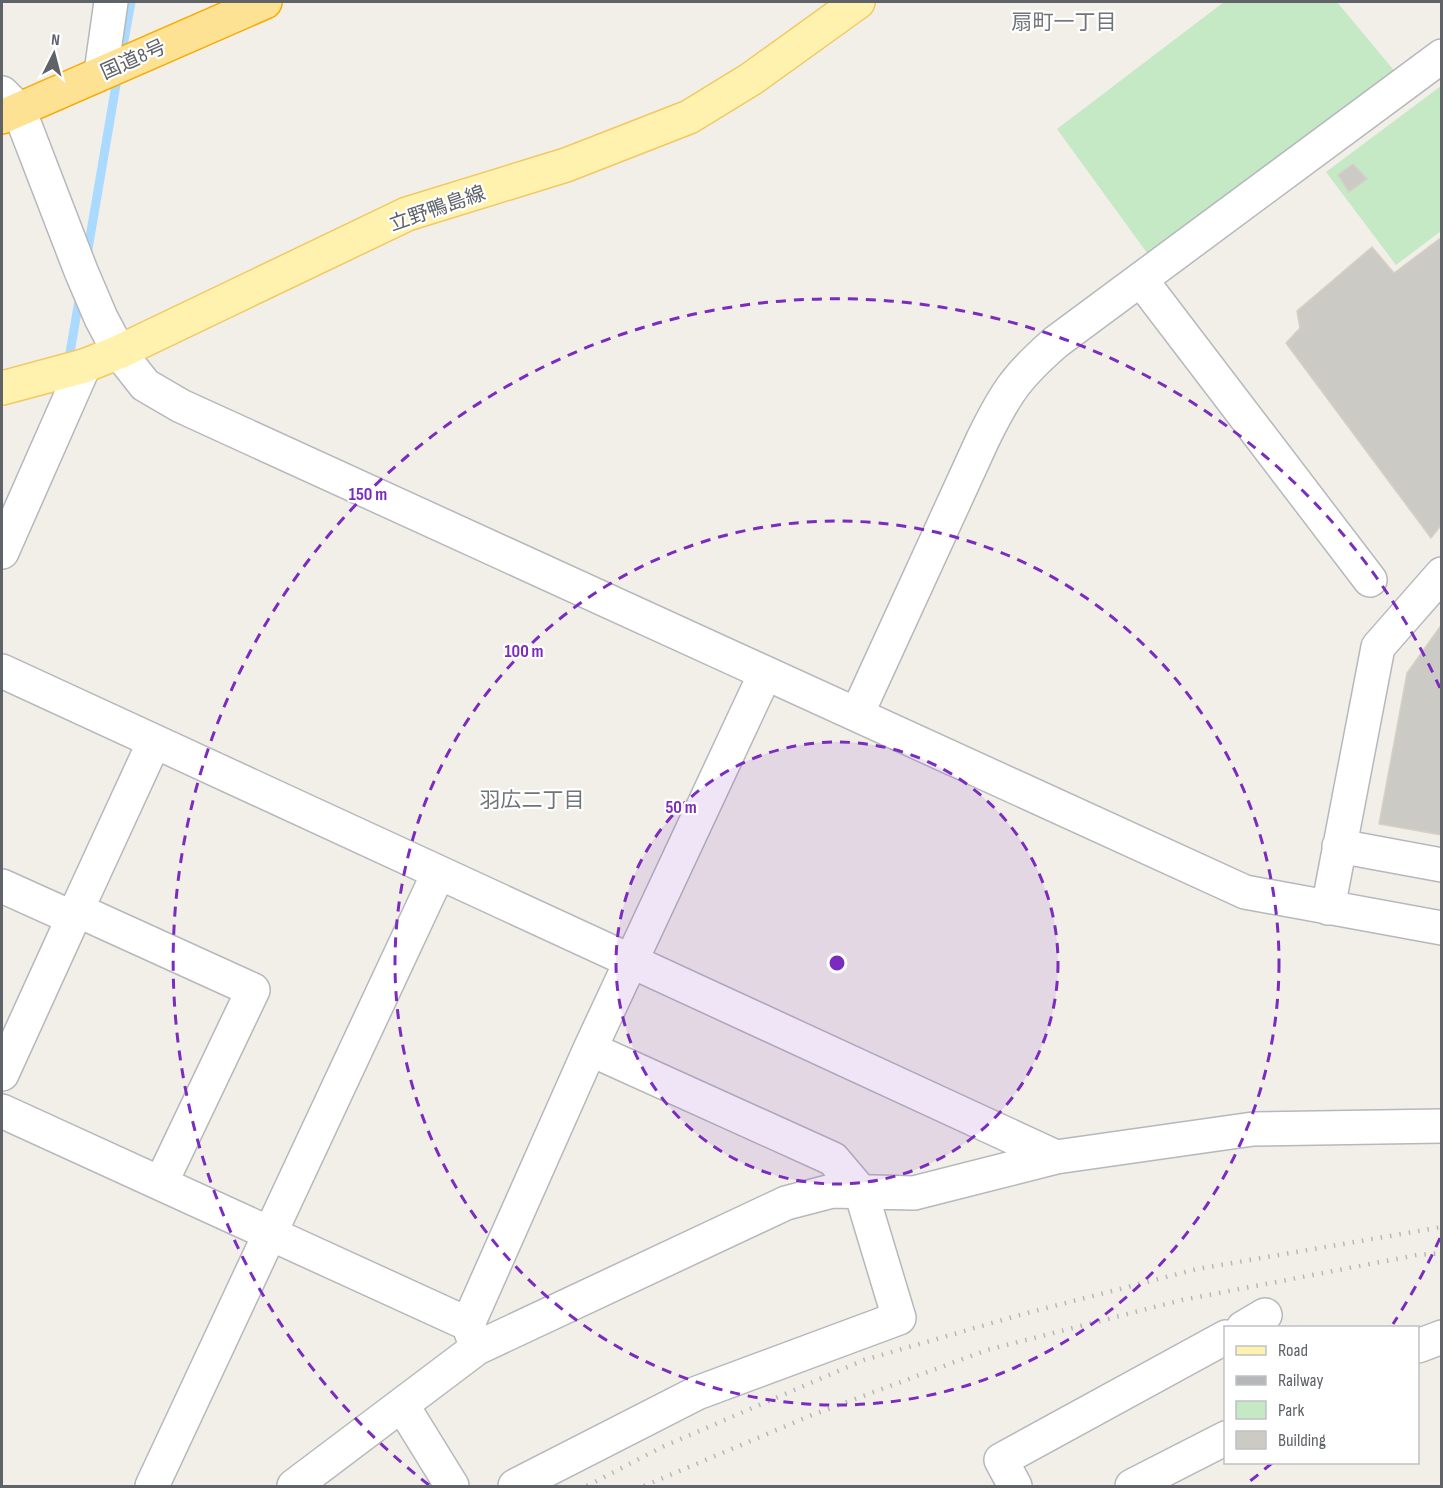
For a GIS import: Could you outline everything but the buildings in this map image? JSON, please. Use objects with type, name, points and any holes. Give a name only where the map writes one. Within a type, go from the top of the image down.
[{"type":"highway","name":"国道8号","points":[[7,107],[101,72],[265,2]]},
{"type":"main road","name":"立野鴨島線","points":[[2,388],[84,366],[119,352],[407,214],[567,165],[689,117],[751,79],[858,2]]},
{"type":"street","points":[[101,72],[111,2]]},
{"type":"street","points":[[857,714],[998,396],[1053,339],[1141,280],[1442,56]]},
{"type":"street","points":[[7,107],[119,352],[145,385],[181,406],[1245,892],[1442,928]]},
{"type":"street","points":[[1141,280],[1370,580]]},
{"type":"street","points":[[2,552],[84,366]]},
{"type":"street","points":[[1328,908],[1378,648],[1442,574]]},
{"type":"street","points":[[2,671],[1056,1157]]},
{"type":"street","points":[[472,1336],[590,1048],[632,963],[765,674]]},
{"type":"street","points":[[2,1074],[154,742]]},
{"type":"street","points":[[1339,846],[1442,865]]},
{"type":"street","points":[[152,1486],[438,874]]},
{"type":"street","points":[[2,886],[75,914],[253,990],[161,1183]]},
{"type":"street","points":[[515,1486],[697,1393],[900,1318],[861,1192],[833,1159],[590,1048]]},
{"type":"street","points":[[2,1111],[271,1232],[472,1336]]},
{"type":"street","points":[[294,1486],[402,1405],[472,1336],[786,1203],[832,1191],[914,1193],[1056,1157],[1253,1129],[1442,1126]]},
{"type":"street","points":[[1419,1346],[1442,1336]]},
{"type":"street","points":[[1015,1486],[1001,1460],[1224,1338]]},
{"type":"street","points":[[402,1405],[452,1486]]},
{"type":"street","points":[[1132,1486],[1224,1439]]},
{"type":"green space","points":[[1224,2],[1337,2],[1402,80],[1158,268],[1057,129]]},
{"type":"green space","points":[[1441,86],[1441,231],[1396,265],[1326,172]]},
{"type":"waterway","points":[[121,57],[131,2]]},
{"type":"waterway","points":[[87,255],[118,73]]},
{"type":"waterway","points":[[68,364],[80,295]]},
{"type":"railway","points":[[587,1486],[662,1447],[864,1360],[1023,1314],[1197,1269],[1442,1227]]},
{"type":"railway","points":[[644,1486],[812,1415],[987,1350],[1182,1300],[1417,1255],[1442,1253]]},
{"type":"district","name":"扇町一丁目","points":[[1064,22]]},
{"type":"district","name":"羽広二丁目","points":[[532,800]]}]
